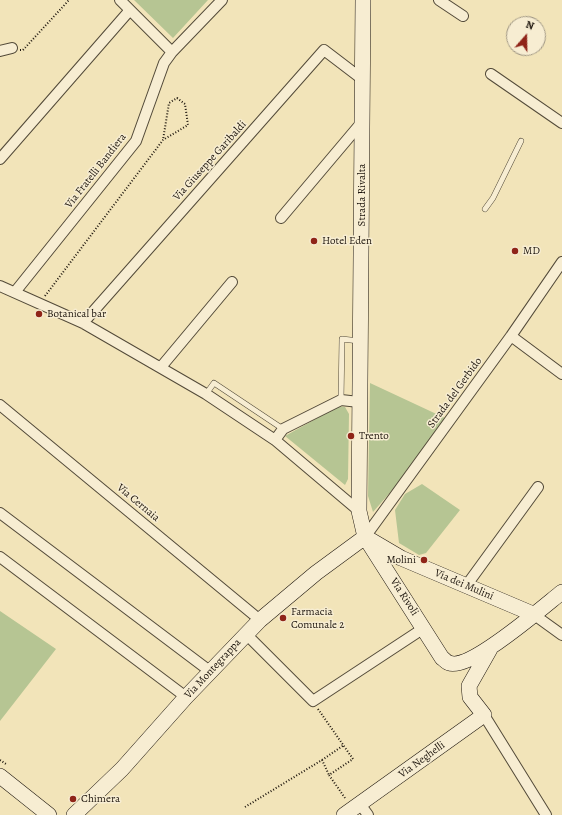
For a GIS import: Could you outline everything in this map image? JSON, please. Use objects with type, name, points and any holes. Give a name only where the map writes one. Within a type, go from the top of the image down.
[{"type":"street","points":[[120,0],[172,52]]},
{"type":"street","name":"Via Fratelli Bandiera","points":[[15,292],[136,141],[164,63],[172,52],[222,0]]},
{"type":"street","name":"Strada Rivalta","points":[[363,0],[359,511],[365,537]]},
{"type":"street","points":[[439,0],[462,16]]},
{"type":"street","points":[[0,159],[130,10]]},
{"type":"street","points":[[0,51],[12,48]]},
{"type":"street","name":"Via Giuseppe Garibaldi","points":[[83,323],[324,50],[362,79]]},
{"type":"street","points":[[491,74],[562,123]]},
{"type":"street","points":[[281,218],[362,122]]},
{"type":"street","name":"Strada del Gerbido","points":[[365,537],[511,336],[562,262]]},
{"type":"street","points":[[161,367],[232,282]]},
{"type":"street","points":[[0,286],[83,323],[206,394],[275,440],[359,511]]},
{"type":"street","points":[[511,336],[562,374]]},
{"type":"street","points":[[275,440],[283,429],[341,400],[359,402]]},
{"type":"street","name":"Via Cernaia","points":[[0,405],[260,620]]},
{"type":"street","points":[[466,586],[538,486]]},
{"type":"street","points":[[0,513],[211,672]]},
{"type":"street","name":"Via dei Mulini","points":[[365,537],[401,558],[533,614],[562,635]]},
{"type":"street","name":"Via Montegrappa","points":[[74,815],[122,769],[186,697],[260,620],[316,573],[365,537]]},
{"type":"street","name":"Via Rivoli","points":[[365,537],[442,658],[449,664],[459,664],[490,649]]},
{"type":"street","points":[[0,557],[186,697]]},
{"type":"street","points":[[546,815],[484,715],[470,697],[469,686],[471,680],[490,649],[562,592]]},
{"type":"street","points":[[246,634],[313,701],[424,628]]},
{"type":"street","name":"Via Neghelli","points":[[356,811],[484,715]]},
{"type":"street","points":[[0,776],[49,815]]},
{"type":"lane","points":[[485,209],[493,198],[521,141]]},
{"type":"lane","points":[[341,400],[342,339],[360,341]]},
{"type":"lane","points":[[206,394],[214,383],[283,429]]},
{"type":"path","points":[[12,48],[23,50],[69,0]]},
{"type":"path","points":[[39,303],[162,140],[188,125],[186,104],[177,98],[169,103],[162,140]]},
{"type":"path","points":[[313,701],[352,759],[329,775]]},
{"type":"path","points":[[245,807],[344,745]]},
{"type":"path","points":[[322,760],[329,775],[356,811]]},
{"type":"green space","points":[[134,0],[208,0],[173,38]]},
{"type":"green space","points":[[370,383],[445,418],[395,487],[373,512],[368,496]]},
{"type":"green space","points":[[339,406],[345,407],[349,414],[348,479],[345,485],[285,436]]},
{"type":"green space","points":[[422,484],[460,510],[426,553],[419,555],[399,543],[395,510],[405,494]]},
{"type":"green space","points":[[0,611],[56,649],[0,721]]},
{"type":"place","name":"Hotel Eden","points":[[314,241]]},
{"type":"place","name":"MD","points":[[515,251]]},
{"type":"place","name":"Botanical bar","points":[[39,314]]},
{"type":"place","name":"Trento","points":[[351,436]]},
{"type":"place","name":"Molini","points":[[424,560]]},
{"type":"place","name":"Farmacia Comunale 2","points":[[283,618]]},
{"type":"place","name":"Chimera","points":[[73,799]]}]
